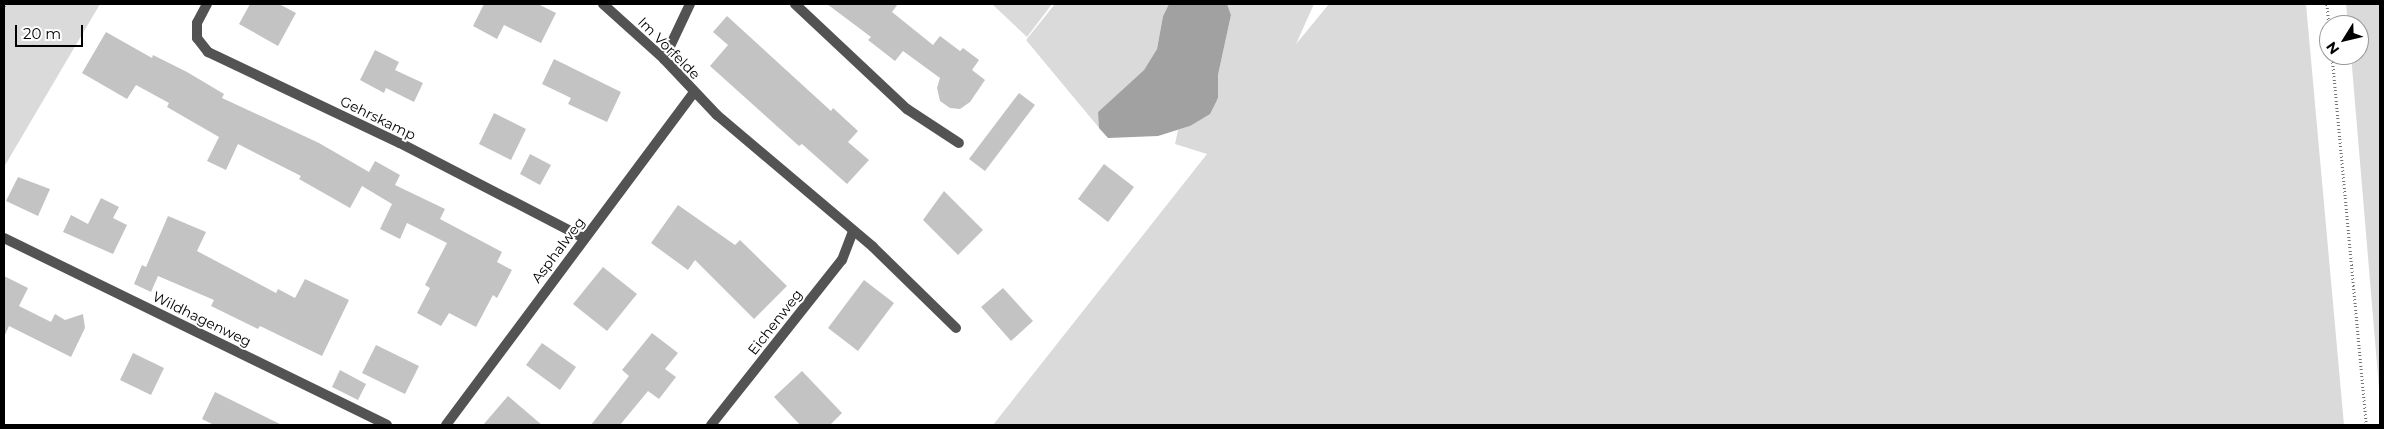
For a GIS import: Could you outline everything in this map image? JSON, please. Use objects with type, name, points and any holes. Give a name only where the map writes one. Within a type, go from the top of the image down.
[{"type":"street","name":"Gehrskamp","points":[[207,4],[197,22],[196,38],[208,52],[400,143],[584,238]]},
{"type":"street","name":"Im Vorfelde","points":[[603,4],[664,59],[694,92]]},
{"type":"street","points":[[664,59],[690,4]]},
{"type":"street","points":[[795,4],[907,109],[959,143]]},
{"type":"street","name":"Asphalweg","points":[[446,425],[694,92]]},
{"type":"street","points":[[694,92],[853,230],[956,328]]},
{"type":"street","name":"Eichenweg","points":[[711,425],[842,260],[853,230]]},
{"type":"street","name":"Wildhagenweg","points":[[4,238],[387,425]]},
{"type":"path","points":[[2333,65],[2366,425]]},
{"type":"shaded area","points":[[4,4],[100,4],[4,167]]},
{"type":"shaded area","points":[[992,4],[1052,4],[1027,37]]},
{"type":"shaded area","points":[[1055,4],[1169,4],[1163,16],[1157,49],[1144,70],[1098,112],[1100,129],[1026,40]]},
{"type":"shaded area","points":[[1169,4],[1227,4],[1231,15],[1218,75],[1218,98],[1210,114],[1190,126],[1158,136],[1108,138],[1099,128],[1098,112],[1144,70],[1157,49],[1163,16]]},
{"type":"shaded area","points":[[1227,4],[1314,4],[1296,44],[1329,4],[2306,4],[2344,425],[993,425],[1207,154],[1175,144],[1178,130],[1190,126],[1218,99],[1218,75],[1231,15]]},
{"type":"shaded area","points":[[2346,4],[2380,4],[2380,400],[2352,65],[2369,65],[2369,15],[2347,15]]},
{"type":"building","points":[[250,4],[279,4],[296,13],[278,46],[239,24]]},
{"type":"building","points":[[484,4],[538,4],[556,13],[541,43],[504,25],[497,39],[473,26]]},
{"type":"building","points":[[827,4],[898,4],[892,12],[933,45],[940,36],[960,51],[963,48],[979,60],[972,70],[985,80],[970,102],[960,109],[950,108],[940,101],[937,88],[940,78],[903,51],[895,61],[868,40],[871,37]]},
{"type":"building","points":[[727,16],[831,111],[833,108],[858,131],[848,142],[869,160],[847,184],[802,144],[799,146],[710,66],[728,45],[713,32]]},
{"type":"building","points":[[106,32],[152,58],[153,55],[187,72],[224,94],[222,98],[319,143],[369,172],[375,161],[400,175],[395,185],[445,209],[440,219],[502,252],[497,262],[512,270],[497,298],[493,295],[476,327],[449,313],[441,326],[417,313],[430,288],[425,285],[447,243],[407,223],[400,239],[380,229],[392,204],[362,186],[350,208],[299,179],[301,176],[238,144],[226,170],[207,161],[219,137],[167,107],[169,103],[136,85],[127,99],[82,73]]},
{"type":"building","points":[[375,50],[399,62],[395,70],[423,83],[414,102],[386,88],[384,93],[360,80]]},
{"type":"building","points":[[554,59],[621,92],[607,122],[568,104],[571,98],[542,84]]},
{"type":"building","points":[[1019,93],[1035,105],[985,171],[969,159]]},
{"type":"building","points":[[494,113],[526,129],[511,160],[479,144]]},
{"type":"building","points":[[530,154],[551,165],[540,185],[520,174]]},
{"type":"building","points":[[1104,164],[1134,187],[1108,222],[1078,199]]},
{"type":"building","points":[[18,177],[50,189],[38,216],[6,201]]},
{"type":"building","points":[[944,191],[983,230],[958,255],[923,220]]},
{"type":"building","points":[[101,198],[119,207],[113,218],[127,225],[113,254],[63,232],[71,215],[88,224]]},
{"type":"building","points":[[678,205],[735,245],[740,240],[787,286],[754,319],[695,260],[688,270],[651,243]]},
{"type":"building","points":[[168,216],[206,232],[197,251],[276,293],[278,289],[295,298],[305,279],[349,300],[322,356],[260,326],[258,329],[211,306],[214,300],[158,276],[151,292],[134,284],[142,265],[146,267]]},
{"type":"building","points":[[603,267],[637,294],[607,331],[573,304]]},
{"type":"building","points":[[4,276],[28,288],[19,306],[51,322],[55,314],[65,320],[83,314],[85,328],[71,357],[9,326],[4,337]]},
{"type":"building","points":[[864,280],[894,303],[858,351],[828,328]]},
{"type":"building","points":[[1003,288],[1033,321],[1011,341],[981,307]]},
{"type":"building","points":[[652,333],[678,353],[665,369],[676,377],[659,399],[648,391],[620,425],[591,425],[629,376],[622,370]]},
{"type":"building","points":[[542,343],[576,367],[560,390],[526,365]]},
{"type":"building","points":[[376,345],[419,366],[405,394],[362,373]]},
{"type":"building","points":[[133,353],[164,368],[151,395],[120,380]]},
{"type":"building","points":[[340,370],[366,384],[358,400],[332,387]]},
{"type":"building","points":[[802,371],[842,413],[830,425],[800,425],[774,397]]},
{"type":"building","points":[[215,392],[282,425],[214,425],[202,419]]},
{"type":"building","points":[[508,396],[542,425],[483,425]]}]
